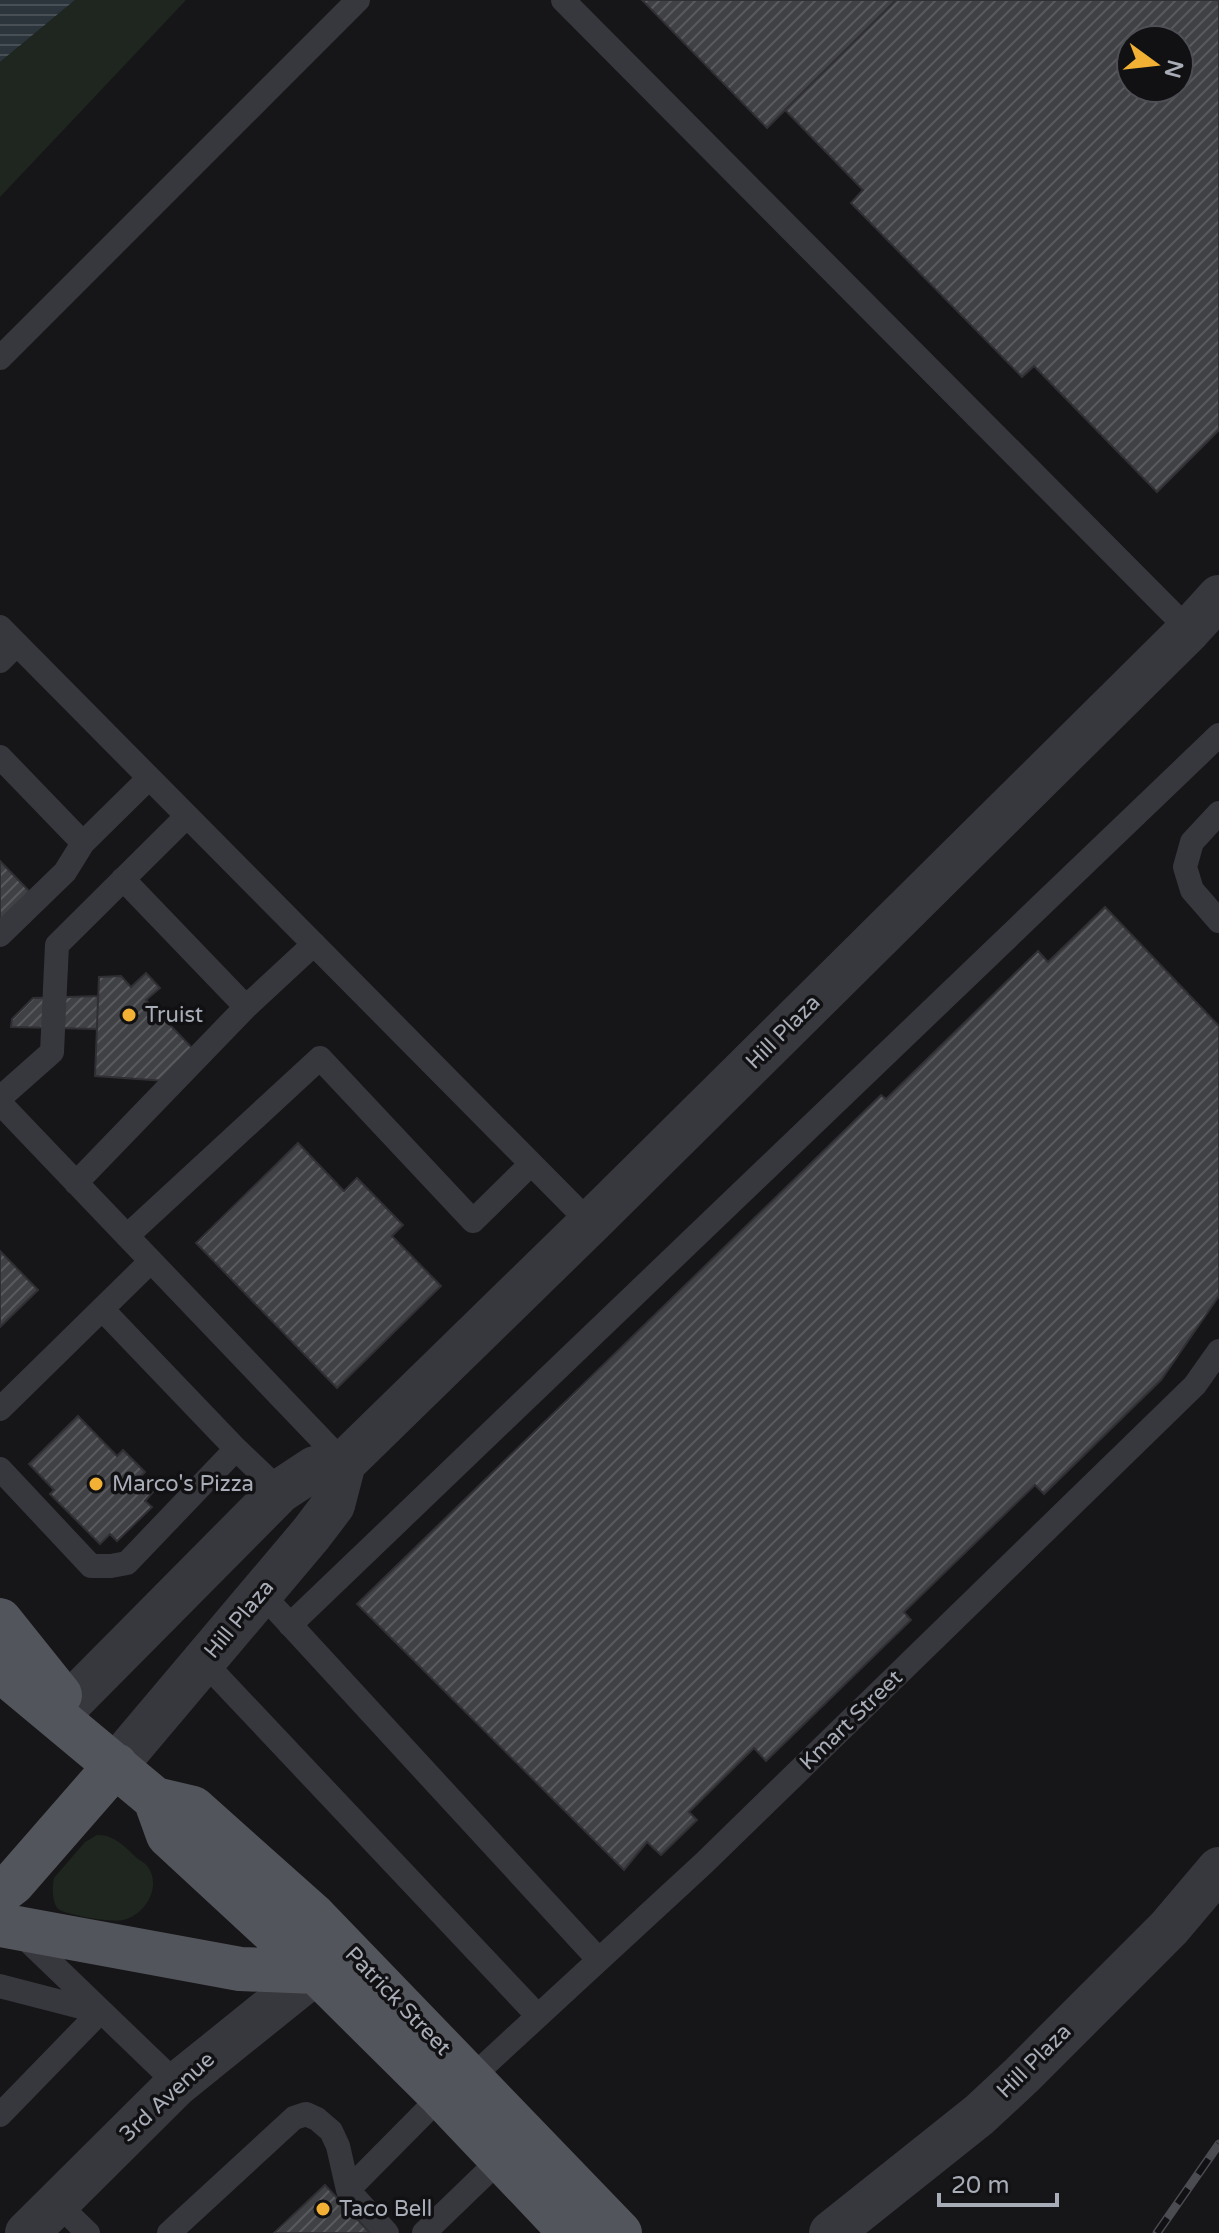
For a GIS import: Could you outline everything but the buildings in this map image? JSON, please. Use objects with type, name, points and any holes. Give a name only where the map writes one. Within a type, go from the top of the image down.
[{"type":"main road","points":[[0,1620],[63,1711]]},
{"type":"main road","points":[[0,1670],[63,1711]]},
{"type":"main road","name":"Patrick Street","points":[[63,1711],[155,1799],[193,1808],[314,1916],[457,2087],[502,2160],[571,2233]]},
{"type":"main road","points":[[116,1765],[13,1883],[5,1916],[240,1969],[316,1972]]},
{"type":"main road","name":"Patrick Street","points":[[155,1799],[168,1835],[316,1972],[457,2087],[620,2233]]},
{"type":"street","name":"Hill Plaza","points":[[116,1765],[333,1505],[344,1463],[590,1223],[1219,597]]},
{"type":"street","name":"Hill Plaza","points":[[63,1711],[280,1491],[315,1468],[344,1463]]},
{"type":"street","name":"Hill Plaza","points":[[831,2233],[979,2115],[1169,1928],[1219,1869]]},
{"type":"street","name":"3rd Avenue","points":[[42,2218],[177,2084],[316,1972]]},
{"type":"lane","points":[[0,358],[358,0]]},
{"type":"lane","points":[[563,0],[1189,630]]},
{"type":"lane","points":[[6,644],[149,778],[590,1223]]},
{"type":"lane","points":[[290,1625],[1219,735]]},
{"type":"lane","points":[[0,757],[83,843]]},
{"type":"lane","points":[[0,935],[65,872],[83,843],[149,778]]},
{"type":"lane","points":[[1219,813],[1192,842],[1185,867],[1192,890],[1219,921]]},
{"type":"lane","points":[[187,816],[57,945],[52,1052],[0,1101],[344,1463]]},
{"type":"lane","points":[[123,879],[246,1007]]},
{"type":"lane","points":[[76,1183],[246,1007],[314,944]]},
{"type":"lane","points":[[127,1236],[320,1058],[473,1221],[531,1164]]},
{"type":"lane","points":[[0,1409],[151,1261]]},
{"type":"lane","points":[[102,1309],[280,1491]]},
{"type":"lane","name":"Kmart Street","points":[[348,2190],[704,1863],[1195,1385],[1219,1351]]},
{"type":"lane","points":[[0,1469],[91,1566],[111,1566],[127,1563],[236,1449]]},
{"type":"lane","points":[[261,1593],[599,1960]]},
{"type":"lane","points":[[204,1662],[538,2016]]},
{"type":"lane","points":[[5,1916],[177,2084]]},
{"type":"lane","points":[[0,1986],[100,2012]]},
{"type":"lane","points":[[0,2115],[100,2012]]},
{"type":"lane","points":[[169,2233],[294,2118],[306,2114],[331,2131],[338,2146],[348,2190],[387,2233]]},
{"type":"lane","points":[[424,2233],[502,2160]]},
{"type":"lane","points":[[42,2218],[88,2233]]},
{"type":"shaded area","points":[[0,0],[75,0],[0,62]]},
{"type":"shaded area","points":[[75,0],[186,0],[0,197],[0,62]]},
{"type":"shaded area","points":[[97,1835],[119,1842],[146,1864],[152,1875],[149,1899],[138,1912],[123,1920],[61,1911],[54,1901],[54,1878],[85,1842]]},
{"type":"railway","points":[[1157,2233],[1219,2144]]},
{"type":"place","name":"Truist","points":[[129,1015]]},
{"type":"place","name":"Marco's Pizza","points":[[96,1484]]},
{"type":"place","name":"Taco Bell","points":[[323,2209]]}]
